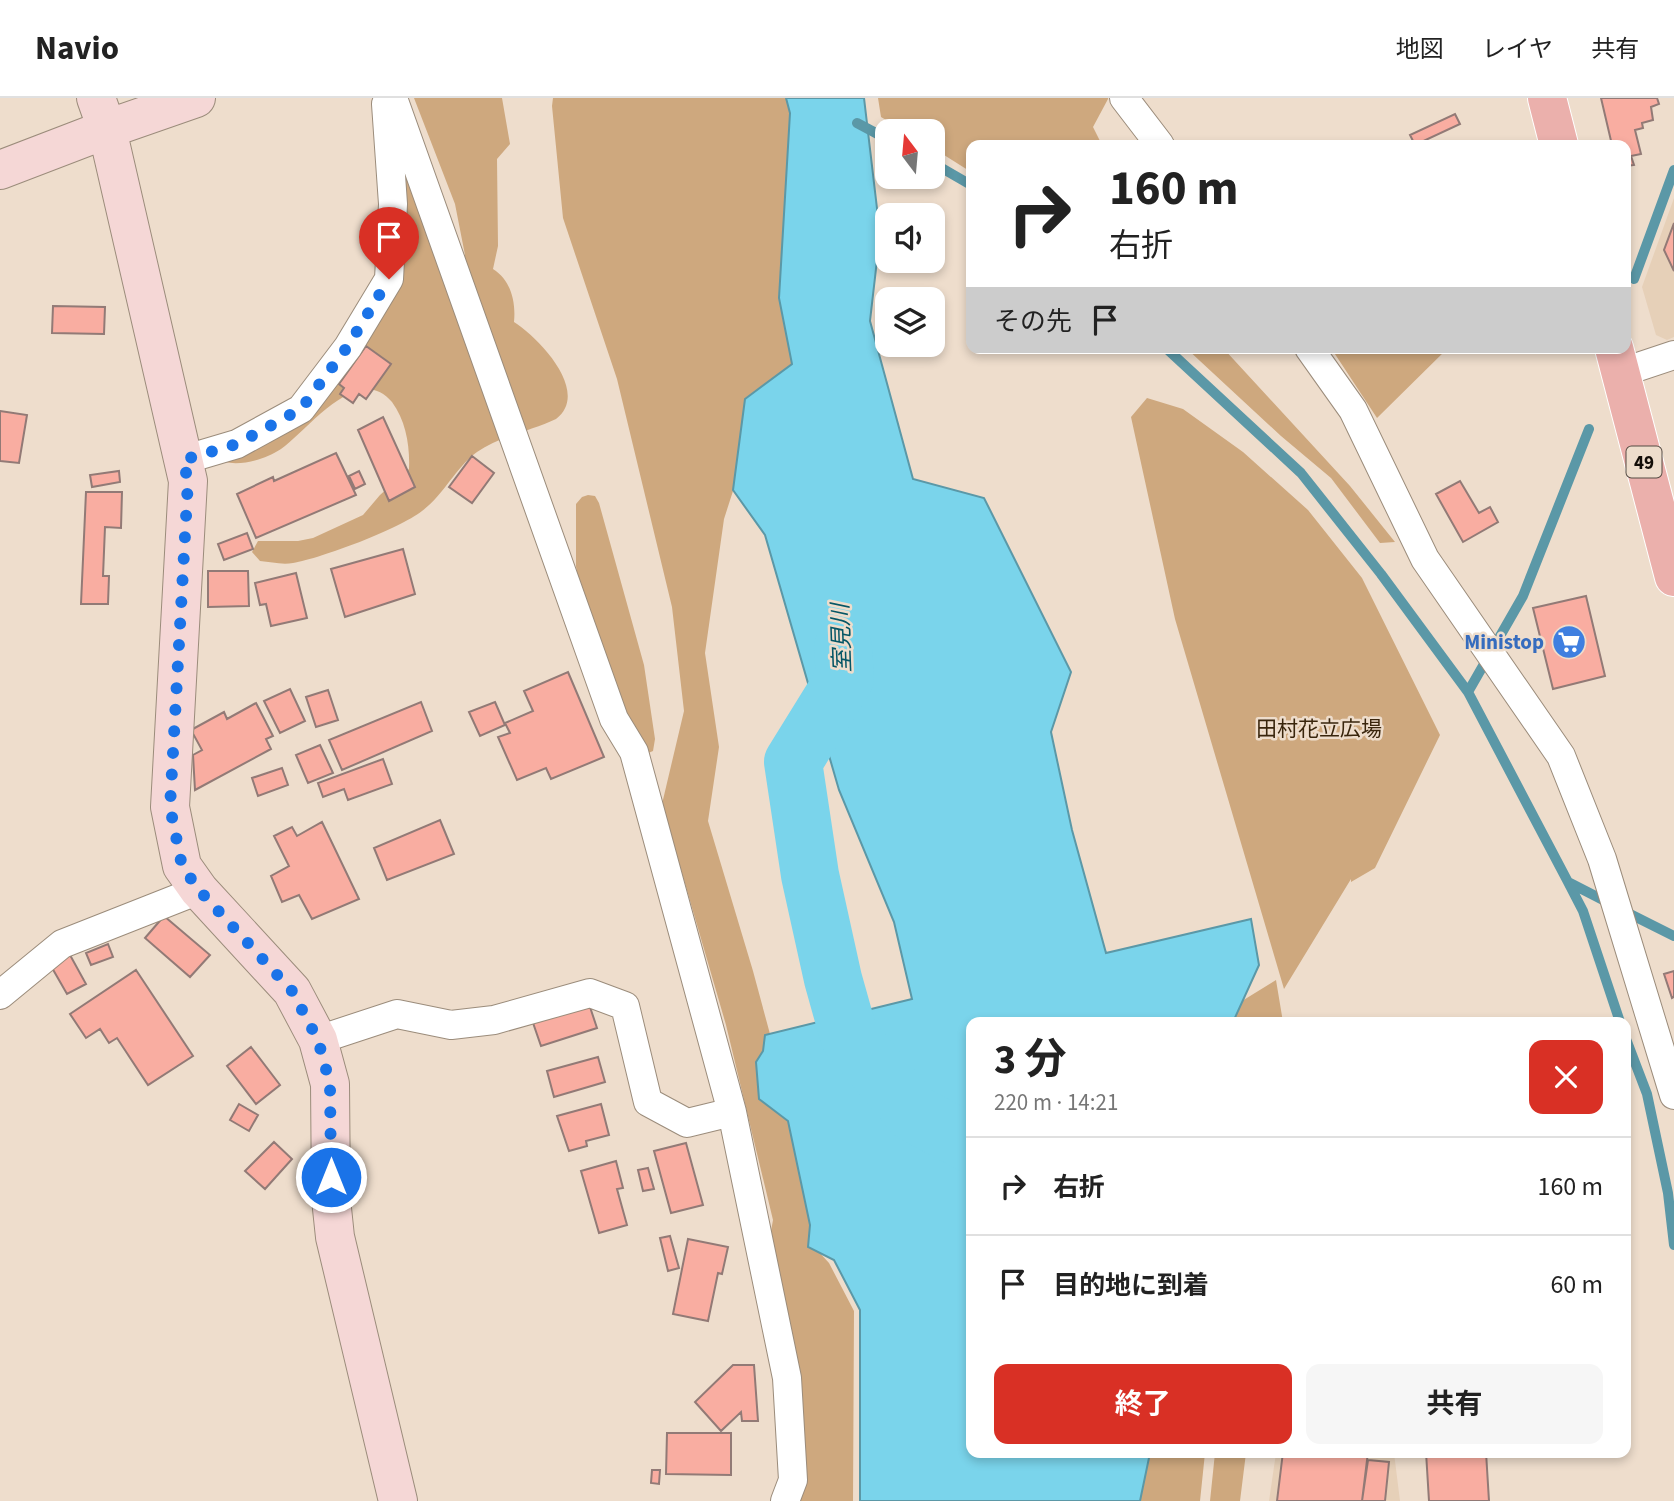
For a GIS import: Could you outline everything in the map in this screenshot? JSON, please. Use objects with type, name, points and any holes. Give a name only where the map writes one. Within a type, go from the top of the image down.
[{"type":"main road","points":[[1546,98],[1558,140]]},
{"type":"main road","name":"49","points":[[1617,361],[1674,576]]},
{"type":"street","points":[[0,170],[102,113],[196,98]]},
{"type":"street","points":[[183,460],[237,444],[301,409],[348,346],[389,279],[393,204],[386,98]]},
{"type":"street","points":[[393,98],[614,719],[634,752],[732,1112],[787,1378],[793,1480],[785,1501]]},
{"type":"street","points":[[1124,98],[1156,140]]},
{"type":"street","points":[[102,113],[188,481],[170,807],[182,866],[199,890],[292,991],[318,1040],[330,1084],[331,1199],[335,1237],[398,1501]]},
{"type":"street","points":[[1313,354],[1353,410],[1425,559],[1561,756],[1602,859],[1674,1095]]},
{"type":"street","points":[[1617,361],[1674,355]]},
{"type":"street","points":[[0,995],[62,944],[199,890]]},
{"type":"street","points":[[318,1040],[397,1014],[451,1026],[494,1020],[590,993],[625,1006],[648,1102],[687,1123],[732,1112]]},
{"type":"shaded area","points":[[1674,198],[1674,337],[1667,340],[1656,335],[1642,287]]},
{"type":"shaded area","points":[[1275,1458],[1395,1458],[1400,1501],[1269,1501]]},
{"type":"green space","points":[[414,98],[502,98],[510,144],[497,159],[498,246],[493,269],[504,279],[511,292],[514,322],[536,340],[558,366],[568,395],[565,408],[556,419],[477,452],[430,505],[396,526],[360,542],[306,560],[285,564],[260,561],[252,552],[258,541],[298,541],[313,538],[363,515],[380,495],[409,469],[406,434],[397,409],[379,391],[364,389],[334,403],[281,449],[268,456],[254,461],[232,463],[225,462],[222,455],[258,440],[363,334],[401,161],[454,251],[465,255],[455,204]]},
{"type":"green space","points":[[553,98],[800,98],[806,374],[759,410],[724,519],[705,653],[719,747],[708,821],[753,971],[791,1112],[818,1251],[829,1263],[854,1311],[853,1501],[793,1501],[799,1375],[771,1231],[773,1220],[726,1025],[662,804],[684,711],[672,607],[617,379],[563,218]]},
{"type":"green space","points":[[878,98],[1108,98],[1093,127],[1100,140],[966,140],[966,169],[945,156],[945,119],[881,117]]},
{"type":"green space","points":[[1192,354],[1229,354],[1350,486],[1395,542],[1380,543],[1331,478]]},
{"type":"green space","points":[[1335,354],[1442,354],[1377,418]]},
{"type":"green space","name":"田村花立広場","points":[[1147,398],[1183,409],[1243,452],[1308,510],[1362,578],[1440,735],[1375,868],[1351,882],[1351,879],[1284,989],[1175,619],[1131,417]]},
{"type":"green space","points":[[588,495],[595,496],[599,503],[644,665],[655,739],[653,751],[646,754],[640,748],[578,580],[576,504]]},
{"type":"green space","points":[[1276,980],[1282,1017],[1225,1017],[1229,1009]]},
{"type":"green space","points":[[1139,1458],[1204,1458],[1200,1501],[1130,1501]]},
{"type":"green space","points":[[1214,1458],[1245,1458],[1240,1501],[1210,1501]]},
{"type":"water","points":[[786,98],[864,98],[876,203],[876,273],[870,321],[875,339],[875,357],[880,357],[913,479],[984,498],[1071,672],[1051,732],[1072,830],[1106,953],[1251,919],[1259,965],[1235,1017],[966,1017],[966,1458],[1149,1458],[1140,1501],[860,1501],[860,1310],[834,1260],[808,1247],[810,1225],[788,1121],[759,1099],[756,1062],[763,1051],[765,1035],[912,999],[894,922],[839,790],[765,535],[733,490],[745,399],[792,364],[779,298],[790,113]]},
{"type":"building","points":[[1601,98],[1657,98],[1659,104],[1651,107],[1653,120],[1642,123],[1643,128],[1635,130],[1641,154],[1631,156],[1631,140],[1611,140]]},
{"type":"building","points":[[1455,114],[1460,124],[1426,140],[1412,140],[1410,135]]},
{"type":"building","points":[[1674,223],[1674,271],[1664,250]]},
{"type":"building","points":[[53,306],[105,307],[104,334],[52,333]]},
{"type":"building","points":[[366,346],[391,364],[366,399],[359,394],[353,403],[340,394],[344,388],[339,384]]},
{"type":"building","points":[[0,411],[27,415],[19,463],[0,461]]},
{"type":"building","points":[[383,417],[415,487],[389,501],[358,430]]},
{"type":"building","points":[[336,453],[356,495],[256,538],[237,494],[273,477],[274,481]]},
{"type":"building","points":[[472,456],[494,473],[472,503],[449,487]]},
{"type":"building","points":[[119,471],[120,482],[92,487],[90,475]]},
{"type":"building","points":[[359,471],[365,484],[355,489],[349,476]]},
{"type":"building","points":[[1460,481],[1479,513],[1490,507],[1498,522],[1463,542],[1436,494]]},
{"type":"building","points":[[86,492],[122,492],[121,528],[105,527],[103,576],[109,576],[108,604],[81,604]]},
{"type":"building","points":[[247,533],[253,549],[224,560],[218,544]]},
{"type":"building","points":[[403,549],[415,594],[345,617],[331,569]]},
{"type":"building","points":[[208,571],[248,571],[249,606],[208,607]]},
{"type":"building","points":[[296,573],[307,618],[271,626],[266,604],[260,605],[255,583]]},
{"type":"building","name":"Ministop","points":[[1586,596],[1605,676],[1553,689],[1533,608]]},
{"type":"building","points":[[568,672],[604,757],[551,779],[546,768],[517,780],[498,737],[510,733],[505,723],[533,711],[524,691]]},
{"type":"building","points":[[290,689],[305,721],[280,733],[264,701]]},
{"type":"building","points":[[328,690],[338,720],[316,727],[306,697]]},
{"type":"building","points":[[421,702],[432,731],[342,770],[329,740]]},
{"type":"building","points":[[495,702],[505,725],[480,736],[469,712]]},
{"type":"building","points":[[256,703],[273,736],[266,739],[271,749],[195,790],[193,755],[202,750],[191,730],[224,712],[227,719]]},
{"type":"building","points":[[320,745],[333,773],[308,783],[296,755]]},
{"type":"building","points":[[383,759],[392,784],[348,800],[344,789],[323,797],[318,783]]},
{"type":"building","points":[[282,768],[288,785],[258,796],[252,778]]},
{"type":"building","points":[[440,820],[454,854],[387,880],[374,848]]},
{"type":"building","points":[[322,822],[359,899],[312,919],[299,895],[282,902],[271,876],[289,866],[274,836],[292,827],[297,836]]},
{"type":"building","points":[[164,916],[210,955],[190,977],[145,938]]},
{"type":"building","points":[[108,944],[113,957],[91,965],[86,953]]},
{"type":"building","points":[[70,955],[86,984],[67,994],[51,966]]},
{"type":"building","points":[[136,970],[193,1056],[148,1085],[117,1038],[109,1043],[100,1029],[86,1038],[70,1014]]},
{"type":"building","points":[[1674,971],[1674,997],[1672,998],[1664,974]]},
{"type":"building","points":[[590,1007],[597,1028],[541,1046],[531,1017]]},
{"type":"building","points":[[251,1047],[280,1085],[256,1104],[227,1066]]},
{"type":"building","points":[[598,1057],[605,1082],[554,1097],[547,1071]]},
{"type":"building","points":[[239,1104],[258,1115],[249,1131],[230,1120]]},
{"type":"building","points":[[601,1104],[609,1135],[586,1141],[587,1146],[569,1151],[557,1116]]},
{"type":"building","points":[[274,1142],[292,1159],[265,1189],[245,1171]]},
{"type":"building","points":[[686,1143],[703,1205],[671,1213],[654,1151]]},
{"type":"building","points":[[616,1161],[623,1188],[617,1189],[627,1225],[599,1233],[581,1171]]},
{"type":"building","points":[[648,1168],[654,1189],[643,1191],[638,1170]]},
{"type":"building","points":[[670,1236],[679,1268],[668,1271],[660,1238]]},
{"type":"building","points":[[688,1239],[728,1247],[722,1274],[718,1273],[708,1321],[673,1314]]},
{"type":"building","points":[[733,1365],[754,1365],[758,1421],[742,1421],[741,1412],[721,1431],[695,1402]]},
{"type":"building","points":[[667,1433],[731,1433],[731,1475],[666,1474]]},
{"type":"building","points":[[1282,1458],[1367,1458],[1362,1501],[1277,1501]]},
{"type":"building","points":[[1426,1458],[1486,1458],[1489,1501],[1429,1501]]},
{"type":"building","points":[[1368,1460],[1389,1462],[1385,1501],[1362,1501]]},
{"type":"building","points":[[652,1470],[660,1470],[659,1484],[651,1483]]},
{"type":"waterway","points":[[857,123],[875,133]]},
{"type":"waterway","points":[[945,170],[966,182]]},
{"type":"waterway","points":[[1634,279],[1674,170]]},
{"type":"waterway","points":[[1172,354],[1301,473],[1381,574],[1468,692],[1568,882],[1609,903]]},
{"type":"waterway","points":[[1468,692],[1523,596],[1589,429]]},
{"type":"waterway","name":"室見川","points":[[843,648],[845,678],[793,762],[810,875],[833,979],[849,1036],[913,1113],[966,1141]]},
{"type":"waterway","points":[[1568,882],[1583,911],[1618,1017]]},
{"type":"waterway","points":[[1622,910],[1674,936]]},
{"type":"waterway","points":[[1631,1052],[1647,1094],[1668,1193],[1674,1245]]},
{"type":"place","name":"Ministop","points":[[1569,642]]},
{"type":"route","points":[[331,1177],[330,1084],[318,1040],[292,991],[199,890],[182,866],[170,807],[188,481],[183,460],[237,444],[301,409],[348,346],[389,279]]}]
